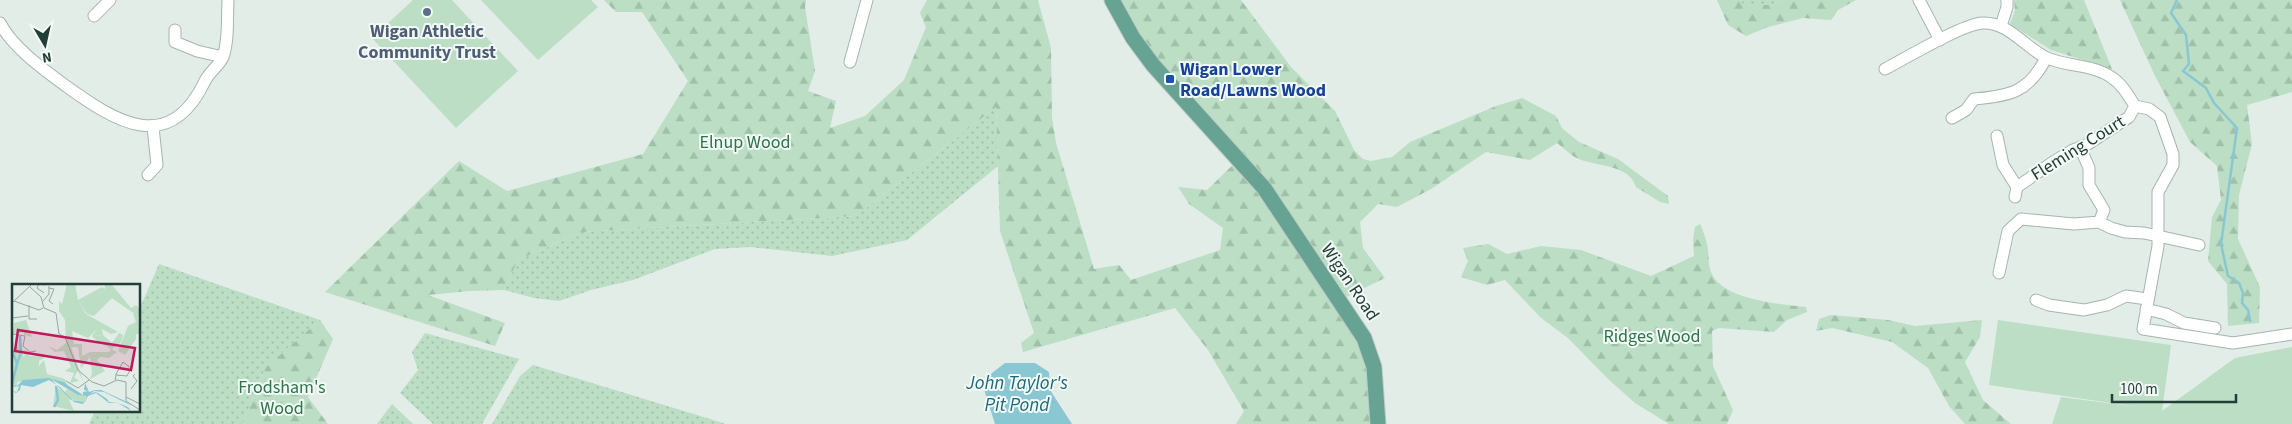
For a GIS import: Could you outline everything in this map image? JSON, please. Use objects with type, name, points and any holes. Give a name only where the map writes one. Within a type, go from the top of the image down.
[{"type":"main road","name":"Wigan Road","points":[[1112,0],[1133,38],[1153,65],[1253,174],[1275,202],[1364,338],[1374,367],[1378,424]]},
{"type":"street","points":[[0,23],[8,38],[52,76],[98,109],[124,120],[153,127],[181,116],[196,100],[207,77],[223,58],[228,0]]},
{"type":"street","points":[[851,62],[866,0]]},
{"type":"street","points":[[1918,0],[1940,40]]},
{"type":"street","points":[[2001,26],[2007,7],[2007,0]]},
{"type":"street","points":[[94,16],[107,6]]},
{"type":"street","points":[[1885,68],[1940,40],[1982,23],[2001,26],[2046,58],[2102,71],[2120,84],[2135,106],[2149,109],[2160,118],[2173,154],[2173,165],[2158,192],[2158,238],[2143,329],[2233,343],[2292,334]]},
{"type":"street","points":[[175,30],[170,45],[223,58]]},
{"type":"street","points":[[1952,118],[1966,110],[1974,99],[1991,103],[2026,86],[2040,71],[2046,58]]},
{"type":"street","name":"Fleming Court","points":[[1998,136],[2003,165],[2016,192],[2080,147],[2088,144],[2129,117],[2135,106]]},
{"type":"street","points":[[148,175],[157,165],[153,127]]},
{"type":"street","points":[[2080,147],[2089,168],[2089,186],[2104,210],[2099,222]]},
{"type":"street","points":[[1999,273],[2008,231],[2019,214],[2074,224],[2099,222],[2111,228],[2199,245]]},
{"type":"street","points":[[2036,300],[2049,305],[2084,310],[2109,309],[2126,296],[2184,323],[2215,328]]},
{"type":"green space","points":[[413,0],[452,0],[518,71],[456,128],[372,38]]},
{"type":"green space","points":[[481,0],[591,0],[598,7],[538,60]]},
{"type":"green space","name":"Elnup Wood","points":[[604,0],[806,0],[805,7],[815,71],[808,91],[836,101],[830,128],[865,116],[904,80],[926,27],[920,13],[927,0],[1038,0],[1051,48],[1052,117],[1056,143],[1094,269],[1119,265],[1131,280],[1220,250],[1223,228],[1189,204],[1178,187],[1207,190],[1241,157],[1148,54],[1117,0],[1241,0],[1291,67],[1335,111],[1354,150],[1363,159],[1371,161],[1392,157],[1410,142],[1496,106],[1522,98],[1556,116],[1562,128],[1579,142],[1618,159],[1668,196],[1669,204],[1660,202],[1636,187],[1627,174],[1620,170],[1579,159],[1557,143],[1530,160],[1486,152],[1431,189],[1397,207],[1378,204],[1360,222],[1363,248],[1385,278],[1334,303],[1371,362],[1373,424],[1236,424],[1244,411],[1208,350],[1175,308],[1023,352],[1021,343],[1034,333],[1000,231],[996,107],[856,216],[582,232],[518,260],[504,290],[428,295],[505,323],[495,346],[325,292],[459,161],[507,191],[643,154],[688,81],[642,12],[616,12]]},
{"type":"green space","points":[[1717,0],[1740,0],[1744,5],[1771,5],[1781,0],[1856,0],[1838,10],[1831,20],[1803,18],[1768,27],[1746,36],[1728,25]]},
{"type":"green space","points":[[1740,0],[1781,0],[1771,5],[1743,5]]},
{"type":"green space","points":[[2014,0],[2084,0],[2112,69],[2051,50],[2010,24],[2015,10]]},
{"type":"green space","points":[[2120,0],[2292,0],[2292,92],[2247,105],[2252,144],[2239,195],[2238,239],[2260,287],[2259,323],[2228,326],[2227,284],[2208,261],[2212,217],[2221,200],[2217,166],[2190,142],[2155,76]]},
{"type":"green space","points":[[996,107],[998,166],[907,240],[832,256],[750,247],[715,249],[633,280],[591,290],[559,301],[534,298],[504,290],[518,260],[582,232],[856,216]]},
{"type":"green space","name":"Ridges Wood","points":[[1700,224],[1707,243],[1710,269],[1715,279],[1725,288],[1737,294],[1766,302],[1806,307],[1807,312],[1787,320],[1774,332],[1719,328],[1712,331],[1713,366],[1733,410],[1727,424],[1669,424],[1635,403],[1608,379],[1568,338],[1541,318],[1505,280],[1487,285],[1461,277],[1468,261],[1463,248],[1488,244],[1507,254],[1541,246],[1581,250],[1651,276],[1694,256],[1693,239],[1695,227]]},
{"type":"green space","points":[[159,264],[320,320],[266,367],[242,424],[89,424],[94,412],[140,412],[140,308]]},
{"type":"green space","points":[[1831,315],[1888,320],[1915,326],[1982,320],[1980,337],[1965,362],[1983,400],[2011,424],[1965,424],[1949,406],[1928,368],[1892,342],[1832,328],[1816,331],[1819,319]]},
{"type":"green space","name":"Frodsham's Wood","points":[[320,320],[333,339],[308,397],[328,424],[242,424],[266,367]]},
{"type":"green space","points":[[1998,320],[2171,345],[2162,411],[2235,358],[2292,347],[2292,424],[2052,424],[2061,397],[2145,408],[1989,385]]},
{"type":"green space","points":[[425,333],[519,359],[482,424],[433,424],[400,393],[418,370],[412,352]]},
{"type":"green space","points":[[533,365],[726,424],[492,424],[520,376]]},
{"type":"green space","points":[[392,404],[413,424],[377,424]]},
{"type":"water","name":"John Taylor's Pit Pond","points":[[1005,363],[1035,363],[1049,372],[1050,390],[1072,424],[995,424],[983,386],[992,373]]},
{"type":"waterway","points":[[2177,0],[2171,13],[2186,35],[2189,64],[2183,71],[2206,88],[2214,103],[2237,128],[2221,244],[2228,276],[2239,283],[2243,293],[2242,303],[2248,310],[2250,321]]},
{"type":"place","name":"Wigan Athletic Community Trust","points":[[427,12]]},
{"type":"place","name":"Wigan Lower Road/Lawns Wood","points":[[1170,79]]}]
